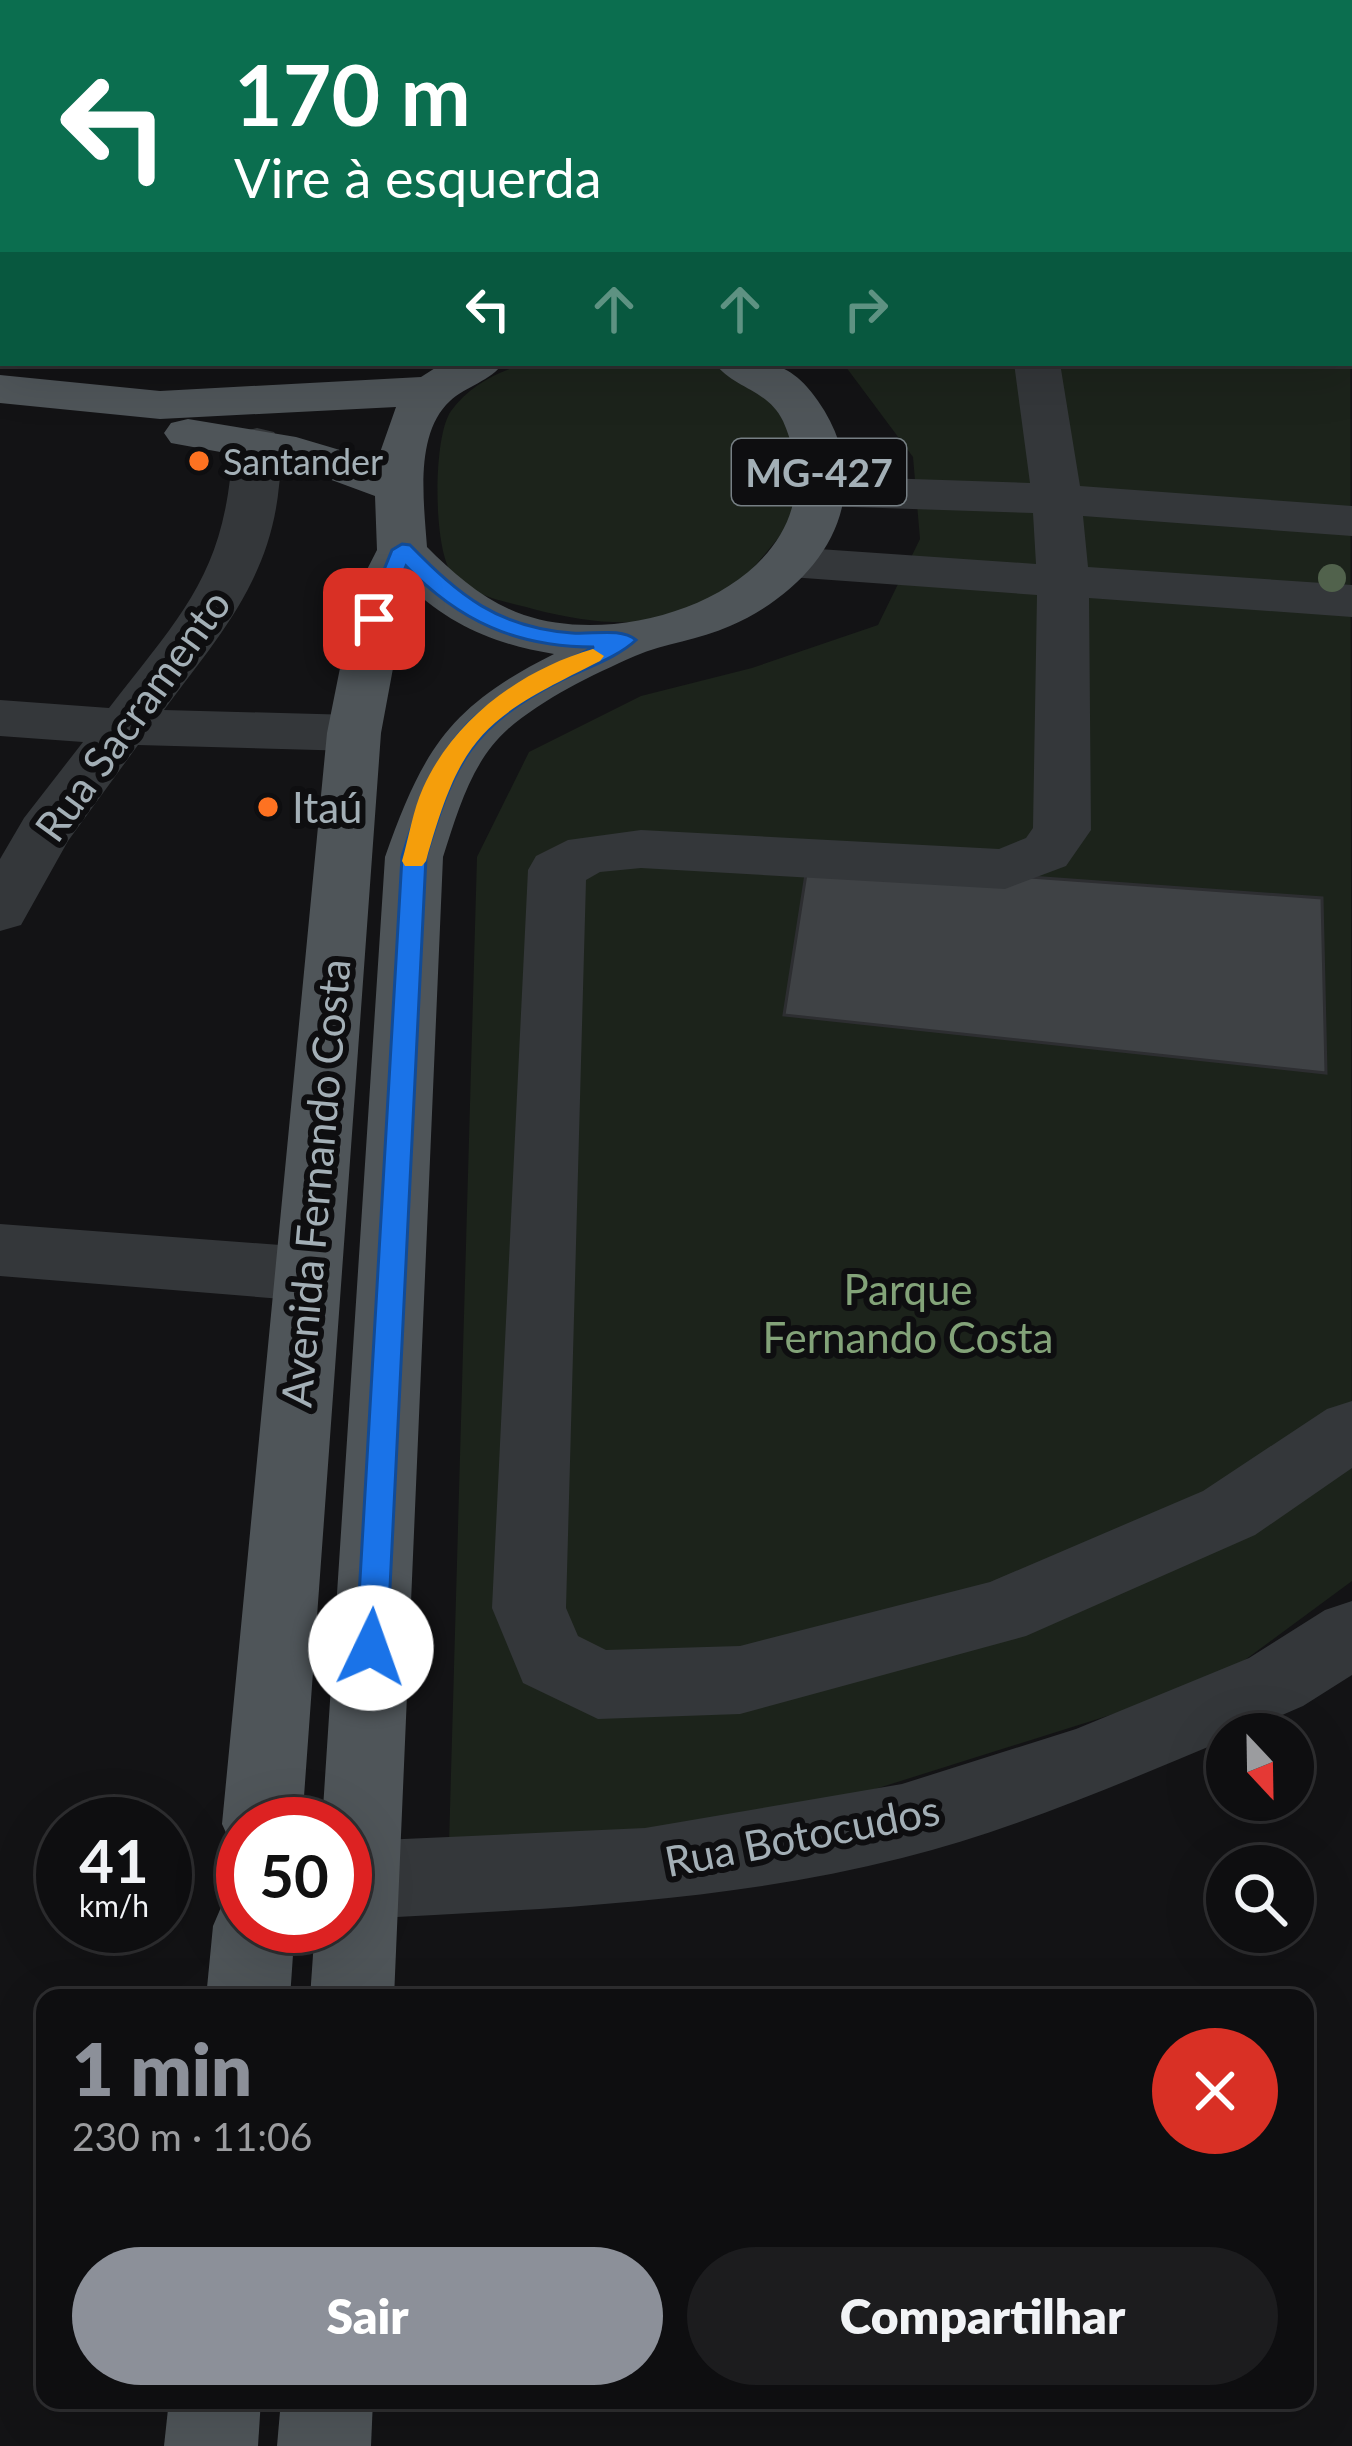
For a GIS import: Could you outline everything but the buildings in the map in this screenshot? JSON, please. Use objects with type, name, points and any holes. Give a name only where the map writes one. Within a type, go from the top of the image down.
[{"type":"main road","name":"MG-427","points":[[400,519],[451,600],[505,626],[570,640],[625,640],[705,619],[752,592],[790,562],[811,531],[822,491],[811,426],[784,375],[750,366]]},
{"type":"main road","points":[[0,389],[160,405],[437,375]]},
{"type":"main road","name":"Avenida Fernando Costa","points":[[264,1797],[354,733],[376,610],[400,519],[412,415],[437,375]]},
{"type":"main road","points":[[0,412],[257,442],[359,468],[400,519]]},
{"type":"main road","name":"Avenida Fernando Costa","points":[[363,1797],[414,857],[435,788],[470,731],[507,699],[625,640]]},
{"type":"main road","points":[[249,1989],[252,1953]]},
{"type":"main road","name":"Avenida Fernando Costa","points":[[353,1989],[355,1953]]},
{"type":"main road","points":[[211,2446],[214,2409]]},
{"type":"main road","points":[[324,2446],[326,2409]]},
{"type":"street","points":[[1037,366],[1063,578],[1062,830],[1046,852],[1005,868],[641,849],[588,854],[557,870],[529,1608],[550,1659],[598,1684],[740,1680],[1000,1613],[1229,1513],[1352,1430]]},
{"type":"street","name":"Rua Sacramento","points":[[0,911],[22,838],[124,728],[182,656],[222,596],[242,556],[256,505],[257,442]]},
{"type":"street","points":[[822,491],[1057,500],[1352,521]]},
{"type":"street","points":[[790,562],[1352,601]]},
{"type":"street","points":[[0,718],[124,728],[354,733]]},
{"type":"street","points":[[0,1250],[307,1274]]},
{"type":"street","name":"Rua Botocudos","points":[[372,1879],[645,1866],[902,1821],[1084,1762],[1276,1682],[1352,1634]]},
{"type":"green space","points":[[519,366],[722,366],[755,383],[807,446],[796,510],[741,580],[688,612],[629,622],[598,621],[478,593],[451,572],[445,559],[438,516],[438,466],[451,411],[495,375]]},
{"type":"green space","name":"Parque Fernando Costa","points":[[845,366],[1350,366],[1352,1581],[1215,1682],[710,1841],[449,1844],[477,857],[529,752],[641,696],[752,668],[878,625],[920,539],[913,457]]},
{"type":"slow traffic","points":[[414,861],[435,788],[470,731],[507,699],[593,656]]},
{"type":"place","name":"Santander","points":[[199,461]]},
{"type":"place","name":"Itaú","points":[[268,807]]},
{"type":"route","points":[[371,1648],[414,857],[435,788],[470,731],[507,699],[625,640],[570,640],[505,626],[451,600],[402,550],[374,619]]}]
